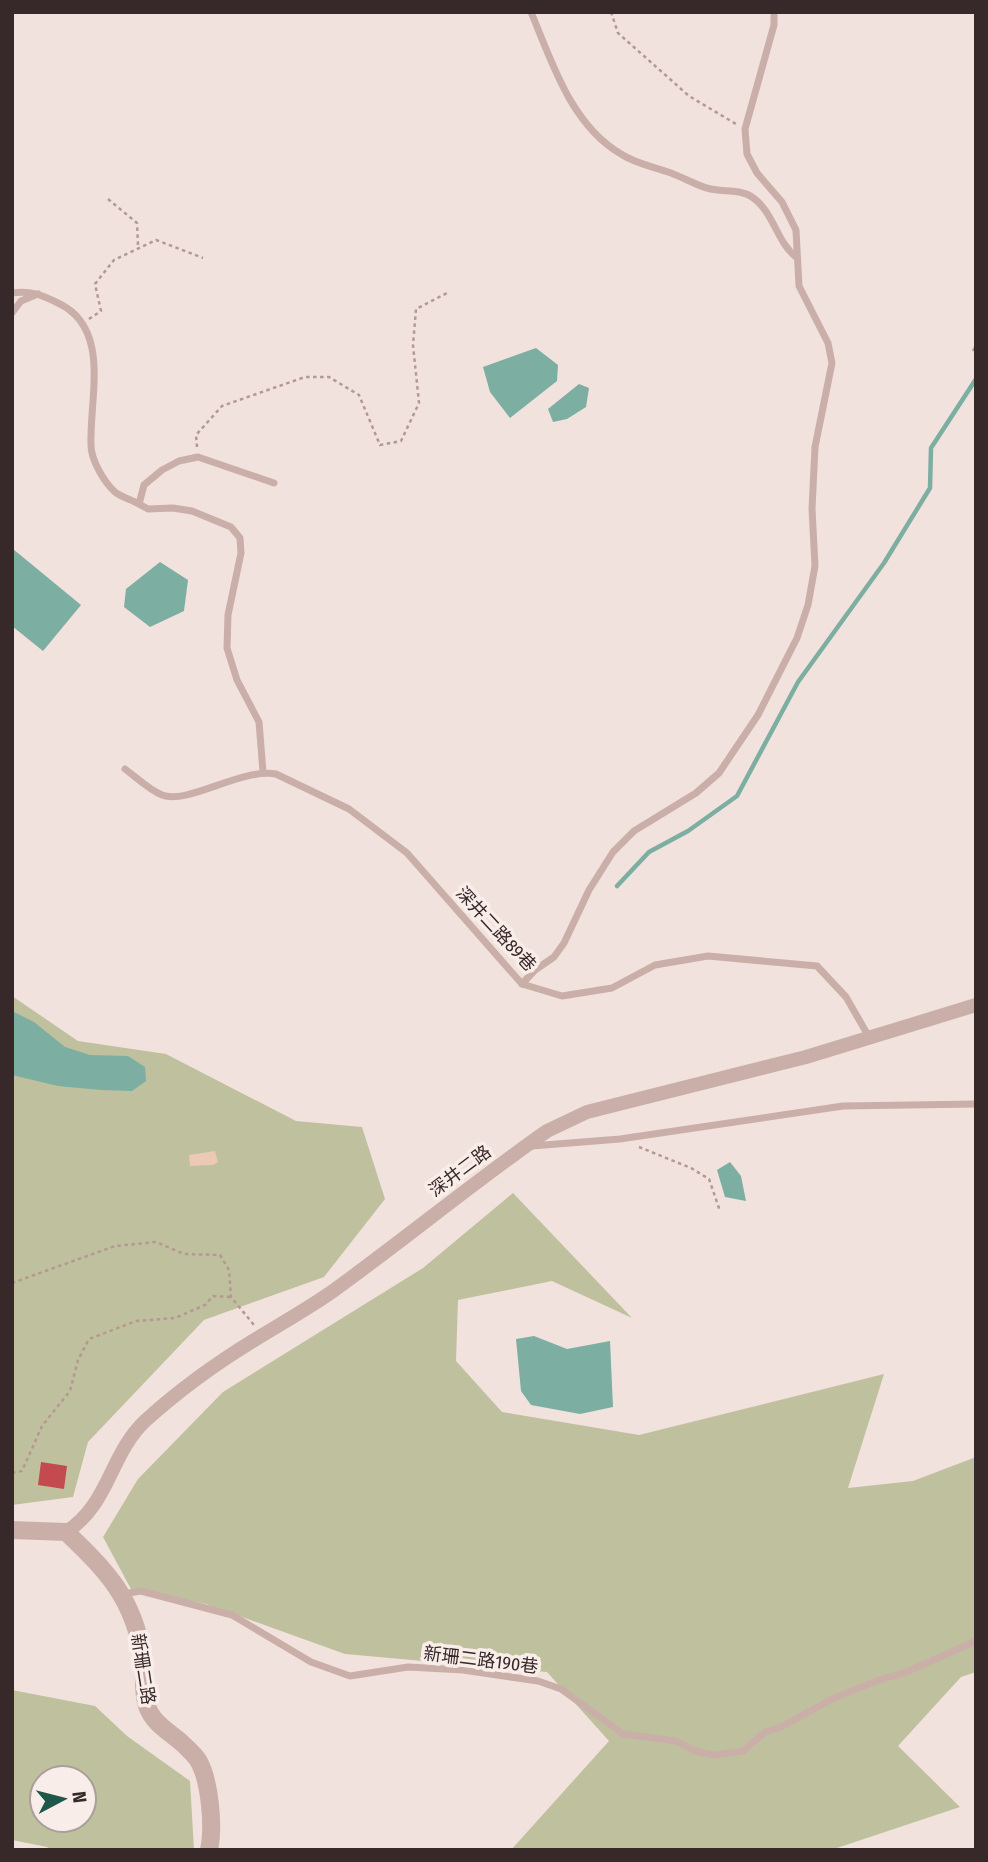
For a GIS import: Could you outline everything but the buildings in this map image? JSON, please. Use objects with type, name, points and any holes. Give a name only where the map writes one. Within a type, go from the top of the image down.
[{"type":"street","name":"深井二路","points":[[66,1532],[82,1522],[105,1487],[125,1445],[144,1423],[263,1335],[331,1292],[547,1131],[587,1112],[793,1060],[976,1005]]},
{"type":"street","points":[[12,1530],[66,1532]]},
{"type":"street","name":"新珊二路","points":[[66,1532],[123,1594],[137,1628],[147,1705],[156,1723],[197,1759],[206,1779],[210,1813],[209,1850]]},
{"type":"lane","points":[[531,12],[565,91],[594,133],[621,154],[641,163],[708,190],[743,192],[753,198],[771,217],[788,251],[796,257]]},
{"type":"lane","points":[[522,984],[535,970],[554,957],[564,943],[589,890],[613,852],[634,831],[696,793],[719,773],[758,715],[797,638],[808,605],[814,566],[812,509],[815,447],[832,363],[828,344],[799,286],[796,230],[782,202],[757,173],[747,154],[745,129],[774,25],[774,12]]},
{"type":"lane","points":[[12,293],[27,291],[39,294],[67,307],[83,323],[93,355],[91,448],[98,470],[116,493],[148,509],[173,508],[192,511],[231,527],[240,538],[241,553],[228,615],[227,648],[237,680],[258,722],[263,772],[247,774],[191,794],[163,795],[125,769]]},
{"type":"lane","points":[[12,313],[21,301],[39,294]]},
{"type":"lane","points":[[139,504],[144,485],[162,470],[179,461],[198,457],[274,483]]},
{"type":"lane","name":"深井二路89巷","points":[[263,772],[276,774],[349,809],[407,853],[522,984],[562,996],[612,988],[655,965],[708,956],[817,966],[846,997],[869,1038]]},
{"type":"lane","points":[[524,1146],[620,1139],[843,1106],[976,1104]]},
{"type":"lane","name":"新珊二路190巷","points":[[123,1594],[141,1591],[232,1615],[311,1662],[350,1676],[408,1667],[463,1670],[538,1681],[561,1689],[623,1734],[676,1741],[695,1751],[714,1755],[743,1751],[765,1732],[781,1727],[832,1699],[876,1681],[904,1674],[976,1641]]},
{"type":"path","points":[[611,12],[618,33],[689,96],[745,129]]},
{"type":"path","points":[[108,199],[137,223],[138,247]]},
{"type":"path","points":[[83,323],[101,311],[95,284],[114,260],[138,247],[156,240],[203,258]]},
{"type":"path","points":[[198,457],[196,435],[222,406],[305,377],[329,377],[359,395],[380,445],[401,441],[419,403],[413,345],[416,309],[449,292]]},
{"type":"path","points":[[973,351],[976,345]]},
{"type":"path","points":[[620,1139],[691,1168],[709,1179],[720,1212]]},
{"type":"path","points":[[12,1283],[115,1246],[156,1242],[184,1254],[220,1255],[229,1270],[231,1297],[263,1335]]},
{"type":"path","points":[[12,1473],[22,1471],[42,1426],[70,1391],[78,1360],[89,1339],[136,1321],[175,1318],[205,1304],[213,1296],[231,1297]]},
{"type":"green space","points":[[12,996],[78,1041],[166,1054],[296,1121],[362,1127],[385,1199],[324,1277],[204,1320],[88,1442],[73,1497],[12,1505]]},
{"type":"green space","points":[[513,1193],[632,1318],[552,1281],[458,1300],[456,1361],[502,1412],[639,1435],[884,1374],[848,1488],[913,1481],[976,1457],[976,1672],[961,1677],[898,1746],[960,1807],[831,1850],[511,1850],[609,1741],[547,1672],[345,1654],[206,1604],[131,1589],[103,1537],[138,1479],[223,1392],[423,1268]]},
{"type":"green space","points":[[12,1690],[95,1706],[127,1736],[190,1781],[194,1850],[51,1850],[12,1840]]},
{"type":"sand","points":[[215,1151],[218,1162],[213,1165],[190,1166],[189,1155]]},
{"type":"water","points":[[536,348],[558,365],[557,381],[510,418],[490,392],[483,367]]},
{"type":"water","points":[[579,384],[589,388],[586,407],[567,419],[553,422],[548,409]]},
{"type":"water","points":[[13,549],[81,605],[43,651],[12,626]]},
{"type":"water","points":[[160,562],[188,580],[184,611],[150,627],[124,607],[126,589]]},
{"type":"water","points":[[12,1011],[34,1022],[65,1047],[90,1055],[128,1056],[145,1067],[146,1081],[132,1091],[101,1090],[58,1086],[12,1075]]},
{"type":"water","points":[[730,1162],[741,1176],[746,1201],[725,1197],[717,1170]]},
{"type":"water","points":[[534,1336],[567,1349],[610,1341],[613,1407],[580,1414],[531,1405],[521,1391],[516,1339]]},
{"type":"waterway","points":[[617,886],[649,852],[688,831],[737,796],[798,682],[884,563],[930,488],[931,448],[976,379]]}]
